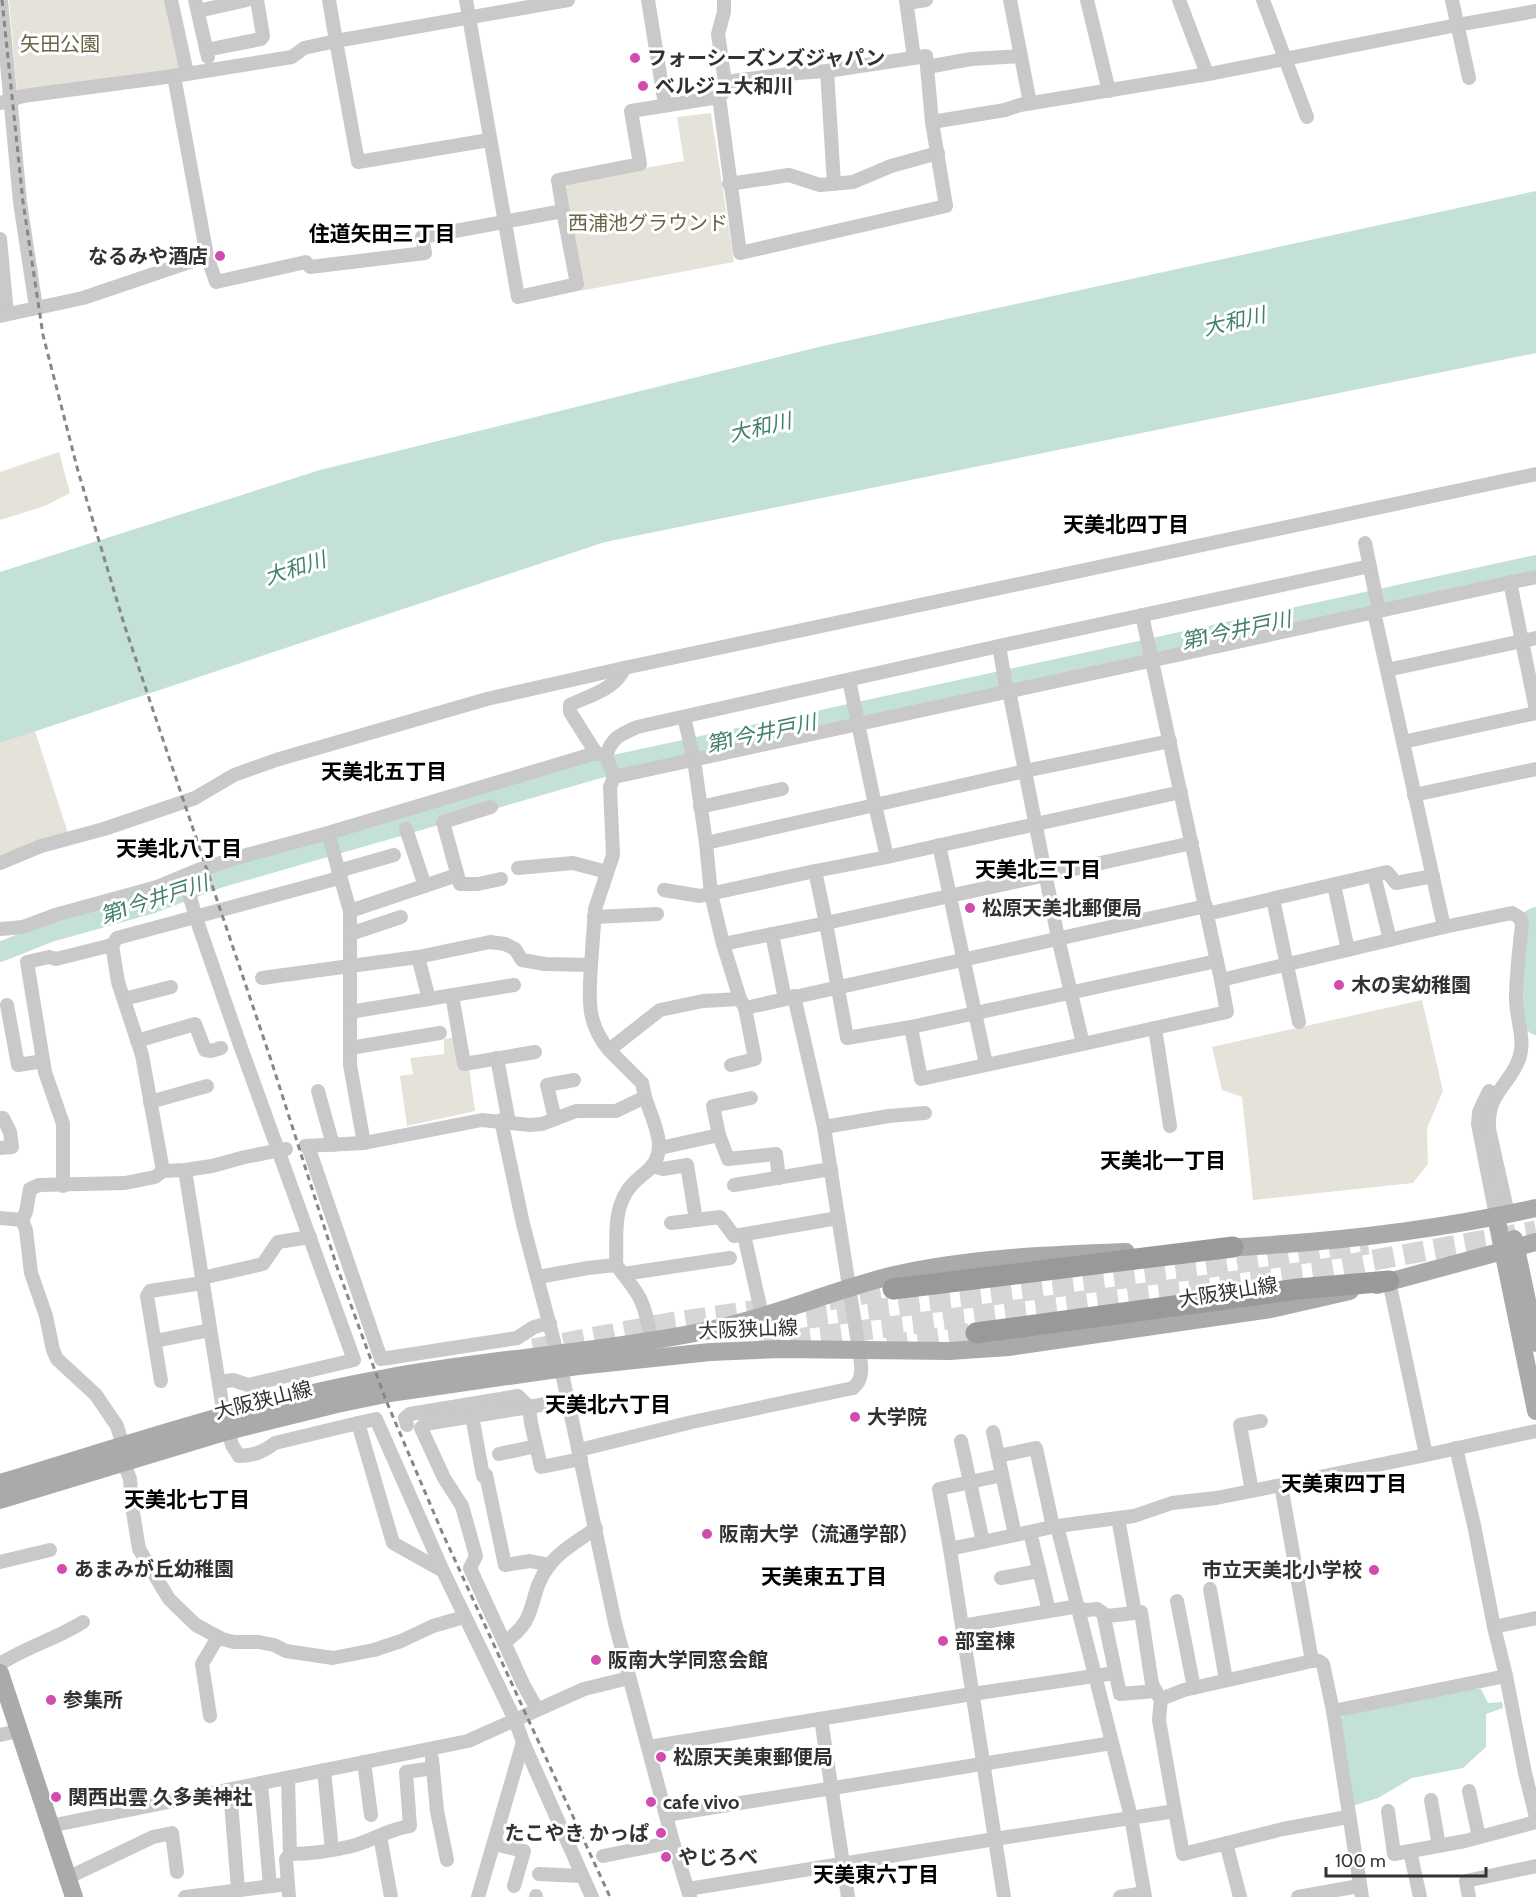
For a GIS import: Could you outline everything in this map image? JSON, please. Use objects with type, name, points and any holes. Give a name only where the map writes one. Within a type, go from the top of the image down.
[{"type":"highway","points":[[892,1289],[1047,1272],[1233,1247]]},
{"type":"highway","points":[[976,1333],[1298,1289],[1389,1281]]},
{"type":"main road","name":"大阪狭山線","points":[[559,1360],[651,1340],[696,1333],[762,1316],[849,1288],[921,1270],[985,1261],[1351,1238],[1536,1208]]},
{"type":"main road","points":[[1502,1215],[1536,1343]]},
{"type":"main road","name":"大阪狭山線","points":[[0,1500],[123,1455],[226,1424],[293,1398],[386,1378],[559,1360],[710,1352],[779,1349],[949,1351],[1009,1347],[1271,1309],[1536,1242]]},
{"type":"main road","points":[[1510,1249],[1536,1411]]},
{"type":"main road","name":"大阪狭山線","points":[[0,1483],[123,1455]]},
{"type":"main road","points":[[0,1673],[74,1897]]},
{"type":"street","points":[[1,0],[5,101],[35,301]]},
{"type":"street","points":[[171,0],[207,256],[216,282],[306,262],[310,267],[425,253],[422,237],[562,211]]},
{"type":"street","points":[[211,71],[196,6],[247,0]]},
{"type":"street","points":[[206,50],[261,39],[263,36],[257,0]]},
{"type":"street","points":[[329,0],[358,162],[489,140]]},
{"type":"street","points":[[466,0],[518,297],[577,284],[558,180],[640,164],[631,111],[719,97],[724,92],[725,82],[718,34],[724,12],[724,0]]},
{"type":"street","points":[[5,101],[45,92],[211,71],[292,57],[304,48],[568,0]]},
{"type":"street","points":[[648,0],[664,105]]},
{"type":"street","points":[[914,58],[907,1],[926,0]]},
{"type":"street","points":[[1010,0],[1030,103]]},
{"type":"street","points":[[1087,0],[1109,91]]},
{"type":"street","points":[[1179,0],[1207,74]]},
{"type":"street","points":[[1263,0],[1307,117]]},
{"type":"street","points":[[1452,0],[1469,78]]},
{"type":"street","points":[[932,122],[1285,60],[1536,11]]},
{"type":"street","points":[[719,97],[740,253],[946,206],[932,122],[926,56],[827,71],[725,82]]},
{"type":"street","points":[[927,67],[971,59],[1021,56]]},
{"type":"street","points":[[827,71],[834,184]]},
{"type":"street","points":[[729,184],[789,175],[820,185],[853,182],[891,166],[938,153]]},
{"type":"street","points":[[0,239],[3,315],[83,298],[207,256]]},
{"type":"street","points":[[0,863],[41,846],[104,829],[185,802],[206,793],[234,775],[349,738],[487,699],[1536,474]]},
{"type":"street","points":[[1365,543],[1387,670],[1444,927]]},
{"type":"street","points":[[0,930],[23,927],[55,915],[185,880],[250,854],[330,842],[603,755],[611,742],[637,727],[1370,566]]},
{"type":"street","points":[[614,776],[1536,577]]},
{"type":"street","points":[[1403,742],[1536,711],[1510,582]]},
{"type":"street","points":[[911,1026],[921,1079],[1227,1012],[1142,615]]},
{"type":"street","points":[[1387,670],[1536,638]]},
{"type":"street","points":[[999,646],[1058,938],[1083,1044]]},
{"type":"street","points":[[624,668],[622,675],[610,686],[570,705],[570,712],[603,755],[614,776],[610,787],[613,855],[595,909],[590,1015],[598,1038],[642,1083],[660,1148],[658,1160],[636,1178],[621,1203],[619,1270],[640,1296],[645,1306],[651,1340]]},
{"type":"street","points":[[849,680],[887,857]]},
{"type":"street","points":[[684,717],[694,759],[711,894],[723,944],[743,1003],[755,1059],[730,1065]]},
{"type":"street","points":[[706,843],[1025,771],[1170,741]]},
{"type":"street","points":[[1414,795],[1536,769]]},
{"type":"street","points":[[700,807],[782,789]]},
{"type":"street","points":[[664,890],[700,896],[711,894],[1181,792]]},
{"type":"street","points":[[491,807],[442,822],[460,884],[478,885],[501,879]]},
{"type":"street","points":[[406,829],[425,886]]},
{"type":"street","points":[[330,842],[350,911],[350,1065],[364,1143]]},
{"type":"street","points":[[723,944],[1192,843]]},
{"type":"street","points":[[939,845],[986,1064]]},
{"type":"street","points":[[63,1186],[63,1124],[45,1072],[27,962],[49,957],[56,958],[111,945],[117,938],[196,918],[394,855]]},
{"type":"street","points":[[518,868],[573,863],[607,872]]},
{"type":"street","points":[[815,871],[847,1038],[1217,961]]},
{"type":"street","points":[[609,1050],[660,1010],[703,1001],[743,1003],[789,998],[1058,938],[1273,899],[1386,872],[1396,883],[1433,876]]},
{"type":"street","points":[[350,911],[458,875]]},
{"type":"street","points":[[1374,875],[1390,940]]},
{"type":"street","points":[[185,880],[239,1042],[284,1150],[310,1237],[354,1360],[248,1384],[233,1380],[219,1382]]},
{"type":"street","points":[[1334,885],[1348,950]]},
{"type":"street","points":[[1273,899],[1299,1022]]},
{"type":"street","points":[[1221,980],[1444,927],[1512,913],[1520,918],[1528,928],[1516,1001],[1522,1046],[1520,1057],[1515,1068],[1489,1090],[1479,1112],[1479,1136],[1502,1215]]},
{"type":"street","points":[[594,917],[657,914]]},
{"type":"street","points":[[350,934],[400,917]]},
{"type":"street","points":[[407,1425],[405,1419],[410,1414],[518,1396],[529,1407],[541,1467],[692,1422],[853,1388],[858,1383],[861,1377],[859,1350],[824,1127],[772,934]]},
{"type":"street","points":[[262,978],[418,957],[490,942],[505,944],[515,949],[522,960],[545,964],[591,965]]},
{"type":"street","points":[[111,945],[118,982],[142,1054],[163,1171]]},
{"type":"street","points":[[418,957],[429,999]]},
{"type":"street","points":[[350,1012],[514,985]]},
{"type":"street","points":[[124,999],[171,987]]},
{"type":"street","points":[[452,995],[464,1064],[535,1052]]},
{"type":"street","points":[[7,1005],[18,1065],[43,1061]]},
{"type":"street","points":[[137,1041],[195,1024],[205,1050],[211,1052],[221,1048]]},
{"type":"street","points":[[1155,1028],[1170,1126]]},
{"type":"street","points":[[350,1048],[440,1033]]},
{"type":"street","points":[[497,1058],[505,1121],[524,1224],[559,1360],[615,1623],[673,1842],[689,1893],[843,1864],[1174,1812]]},
{"type":"street","points":[[555,1119],[547,1085],[574,1080]]},
{"type":"street","points":[[150,1102],[207,1086]]},
{"type":"street","points":[[318,1090],[333,1144]]},
{"type":"street","points":[[550,1323],[534,1328],[518,1338],[381,1359],[307,1146],[364,1143],[429,1132],[468,1122],[505,1121],[536,1125],[576,1111],[616,1111],[645,1097]]},
{"type":"street","points":[[751,1098],[712,1106],[719,1135],[728,1159],[776,1154],[779,1178]]},
{"type":"street","points":[[824,1127],[889,1116],[925,1113]]},
{"type":"street","points":[[0,1118],[3,1118],[10,1132],[12,1147],[0,1148]]},
{"type":"street","points":[[660,1148],[719,1135]]},
{"type":"street","points":[[284,1150],[185,1170],[163,1171],[155,1177],[125,1183],[39,1185],[30,1190],[26,1212],[22,1220],[26,1230],[32,1273],[46,1316],[53,1350],[57,1359],[96,1395],[117,1426],[130,1479],[139,1549],[169,1599],[196,1625],[218,1637],[234,1642],[259,1642],[274,1645],[286,1651],[333,1659],[374,1650],[401,1641],[433,1626],[464,1617]]},
{"type":"street","points":[[652,1166],[663,1169],[687,1165],[696,1220]]},
{"type":"street","points":[[734,1185],[831,1169]]},
{"type":"street","points":[[185,1170],[226,1424],[232,1445],[239,1456],[249,1456],[275,1443],[376,1419],[464,1617],[515,1720],[592,1897]]},
{"type":"street","points":[[671,1223],[720,1217],[734,1236],[838,1218]]},
{"type":"street","points":[[0,1218],[22,1220]]},
{"type":"street","points":[[744,1235],[762,1316]]},
{"type":"street","points":[[161,1381],[147,1296],[150,1291],[202,1281],[263,1264],[278,1242],[310,1237]]},
{"type":"street","points":[[538,1277],[588,1268],[619,1270],[730,1258]]},
{"type":"street","points":[[1389,1281],[1426,1455]]},
{"type":"street","points":[[155,1341],[210,1330]]},
{"type":"street","points":[[537,1709],[523,1684],[470,1568],[476,1556],[462,1506],[444,1478],[421,1428],[425,1424],[568,1400]]},
{"type":"street","points":[[472,1416],[483,1476],[486,1475],[505,1565],[530,1562],[550,1564]]},
{"type":"street","points":[[1252,1491],[1240,1425],[1261,1421]]},
{"type":"street","points":[[358,1424],[393,1543],[443,1571]]},
{"type":"street","points":[[950,1549],[1055,1527],[1134,1516],[1172,1503],[1252,1491],[1536,1431]]},
{"type":"street","points":[[993,1432],[1015,1535]]},
{"type":"street","points":[[961,1441],[983,1542]]},
{"type":"street","points":[[499,1454],[536,1446]]},
{"type":"street","points":[[998,1456],[1036,1448],[1055,1527],[1080,1608],[1131,1817],[1144,1895],[1120,1897]]},
{"type":"street","points":[[1456,1448],[1536,1817]]},
{"type":"street","points":[[1002,1475],[939,1490],[1004,1897]]},
{"type":"street","points":[[1281,1485],[1312,1661]]},
{"type":"street","points":[[1118,1518],[1135,1613]]},
{"type":"street","points":[[504,1642],[515,1636],[529,1618],[540,1580],[550,1564],[596,1528]]},
{"type":"street","points":[[1030,1532],[1049,1611]]},
{"type":"street","points":[[0,1563],[50,1550]]},
{"type":"street","points":[[1001,1578],[1039,1571]]},
{"type":"street","points":[[1210,1589],[1226,1680]]},
{"type":"street","points":[[1177,1600],[1194,1688]]},
{"type":"street","points":[[962,1626],[1073,1607],[1097,1609],[1107,1616],[1141,1612],[1152,1684],[1158,1695],[1159,1720],[1183,1854],[1348,1817]]},
{"type":"street","points":[[1103,1613],[1120,1694],[1158,1695],[1312,1661],[1319,1661],[1323,1664],[1333,1711],[1360,1891],[1298,1897]]},
{"type":"street","points":[[1494,1627],[1536,1618]]},
{"type":"street","points":[[0,1664],[83,1622]]},
{"type":"street","points":[[210,1716],[202,1664],[218,1637]]},
{"type":"street","points":[[649,1747],[1115,1673]]},
{"type":"street","points":[[1333,1711],[1506,1676]]},
{"type":"street","points":[[50,1826],[468,1741],[584,1689],[630,1678]]},
{"type":"street","points":[[821,1719],[848,1897]]},
{"type":"street","points":[[0,1735],[18,1731]]},
{"type":"street","points":[[478,1897],[523,1742]]},
{"type":"street","points":[[666,1815],[1112,1743]]},
{"type":"street","points":[[431,1748],[437,1811],[447,1860]]},
{"type":"street","points":[[364,1762],[371,1815]]},
{"type":"street","points":[[185,1897],[243,1892],[270,1886],[289,1890],[286,1859],[291,1854],[306,1854],[352,1846],[398,1828],[410,1826],[406,1772],[433,1768]]},
{"type":"street","points":[[324,1770],[332,1850]]},
{"type":"street","points":[[288,1778],[291,1854]]},
{"type":"street","points":[[261,1783],[270,1886]]},
{"type":"street","points":[[230,1790],[243,1892]]},
{"type":"street","points":[[1469,1791],[1479,1837]]},
{"type":"street","points":[[1431,1800],[1439,1846]]},
{"type":"street","points":[[1388,1811],[1394,1854],[1479,1837],[1536,1822]]},
{"type":"street","points":[[68,1878],[153,1837],[172,1833],[177,1872]]},
{"type":"street","points":[[380,1836],[391,1897]]},
{"type":"street","points":[[603,1856],[673,1842]]},
{"type":"street","points":[[1226,1843],[1240,1897]]},
{"type":"street","points":[[494,1844],[524,1851],[514,1886]]},
{"type":"street","points":[[1410,1851],[1420,1897]]},
{"type":"street","points":[[1469,1897],[1466,1881],[1536,1866]]},
{"type":"street","points":[[539,1874],[582,1876]]},
{"type":"green space","name":"矢田公園","points":[[9,0],[168,0],[180,70],[17,93]]},
{"type":"green space","name":"西浦池グラウンド","points":[[711,113],[734,262],[580,291],[566,182],[684,161],[677,117]]},
{"type":"green space","points":[[59,452],[70,493],[45,506],[0,520],[0,472]]},
{"type":"green space","points":[[35,731],[68,833],[0,858],[0,743]]},
{"type":"green space","points":[[1422,1000],[1443,1091],[1427,1128],[1428,1164],[1413,1183],[1253,1200],[1242,1097],[1222,1090],[1212,1047]]},
{"type":"green space","points":[[458,1037],[469,1068],[475,1111],[407,1126],[400,1076],[413,1074],[410,1058],[444,1054],[444,1039]]},
{"type":"water","name":"大和川","points":[[1536,191],[1536,353],[605,542],[0,743],[0,572],[320,470],[823,346]]},
{"type":"water","points":[[1481,1689],[1488,1703],[1502,1702],[1503,1708],[1486,1714],[1486,1747],[1463,1768],[1412,1778],[1378,1798],[1352,1806],[1339,1719],[1347,1713],[1457,1690]]},
{"type":"waterway","name":"第1今井戸川","points":[[0,952],[50,932],[153,903],[219,878],[600,768],[1536,565]]},
{"type":"waterway","points":[[1536,917],[1532,919],[1527,997],[1528,1013],[1536,1025]]},
{"type":"tunnel","points":[[759,1344],[1313,1271],[1536,1231]]},
{"type":"tunnel","points":[[745,1326],[1197,1269],[1368,1244]]},
{"type":"tunnel","points":[[829,1300],[893,1289]]},
{"type":"tunnel","points":[[533,1349],[675,1322],[766,1309]]},
{"type":"tunnel","points":[[887,1345],[976,1333]]},
{"type":"railway","points":[[2,0],[23,202],[43,335],[78,471],[124,624],[271,1060],[337,1267],[385,1398],[442,1532],[610,1897]]},
{"type":"place","name":"フォーシーズンズジャパン","points":[[635,58]]},
{"type":"place","name":"ベルジュ大和川","points":[[643,86]]},
{"type":"place","name":"なるみや酒店","points":[[220,256]]},
{"type":"place","name":"松原天美北郵便局","points":[[970,908]]},
{"type":"place","name":"木の実幼稚園","points":[[1339,985]]},
{"type":"place","name":"大学院","points":[[855,1417]]},
{"type":"place","name":"阪南大学（流通学部）","points":[[707,1534]]},
{"type":"place","name":"あまみが丘幼稚園","points":[[62,1569]]},
{"type":"place","name":"市立天美北小学校","points":[[1374,1570]]},
{"type":"place","name":"部室棟","points":[[943,1641]]},
{"type":"place","name":"阪南大学同窓会館","points":[[596,1660]]},
{"type":"place","name":"参集所","points":[[51,1700]]},
{"type":"place","name":"松原天美東郵便局","points":[[661,1757]]},
{"type":"place","name":"関西出雲 久多美神社","points":[[56,1797]]},
{"type":"place","name":"cafe vivo","points":[[651,1802]]},
{"type":"place","name":"たこやき かっぱ","points":[[661,1833]]},
{"type":"place","name":"やじろべ","points":[[666,1857]]},
{"type":"district","name":"住道矢田三丁目","points":[[382,233]]},
{"type":"district","name":"天美北四丁目","points":[[1126,524]]},
{"type":"district","name":"天美北五丁目","points":[[384,771]]},
{"type":"district","name":"天美北八丁目","points":[[179,848]]},
{"type":"district","name":"天美北三丁目","points":[[1038,869]]},
{"type":"district","name":"天美北一丁目","points":[[1163,1160]]},
{"type":"district","name":"天美北六丁目","points":[[608,1404]]},
{"type":"district","name":"天美東四丁目","points":[[1344,1483]]},
{"type":"district","name":"天美北七丁目","points":[[187,1499]]},
{"type":"district","name":"天美東五丁目","points":[[824,1576]]},
{"type":"district","name":"天美東六丁目","points":[[876,1874]]}]
